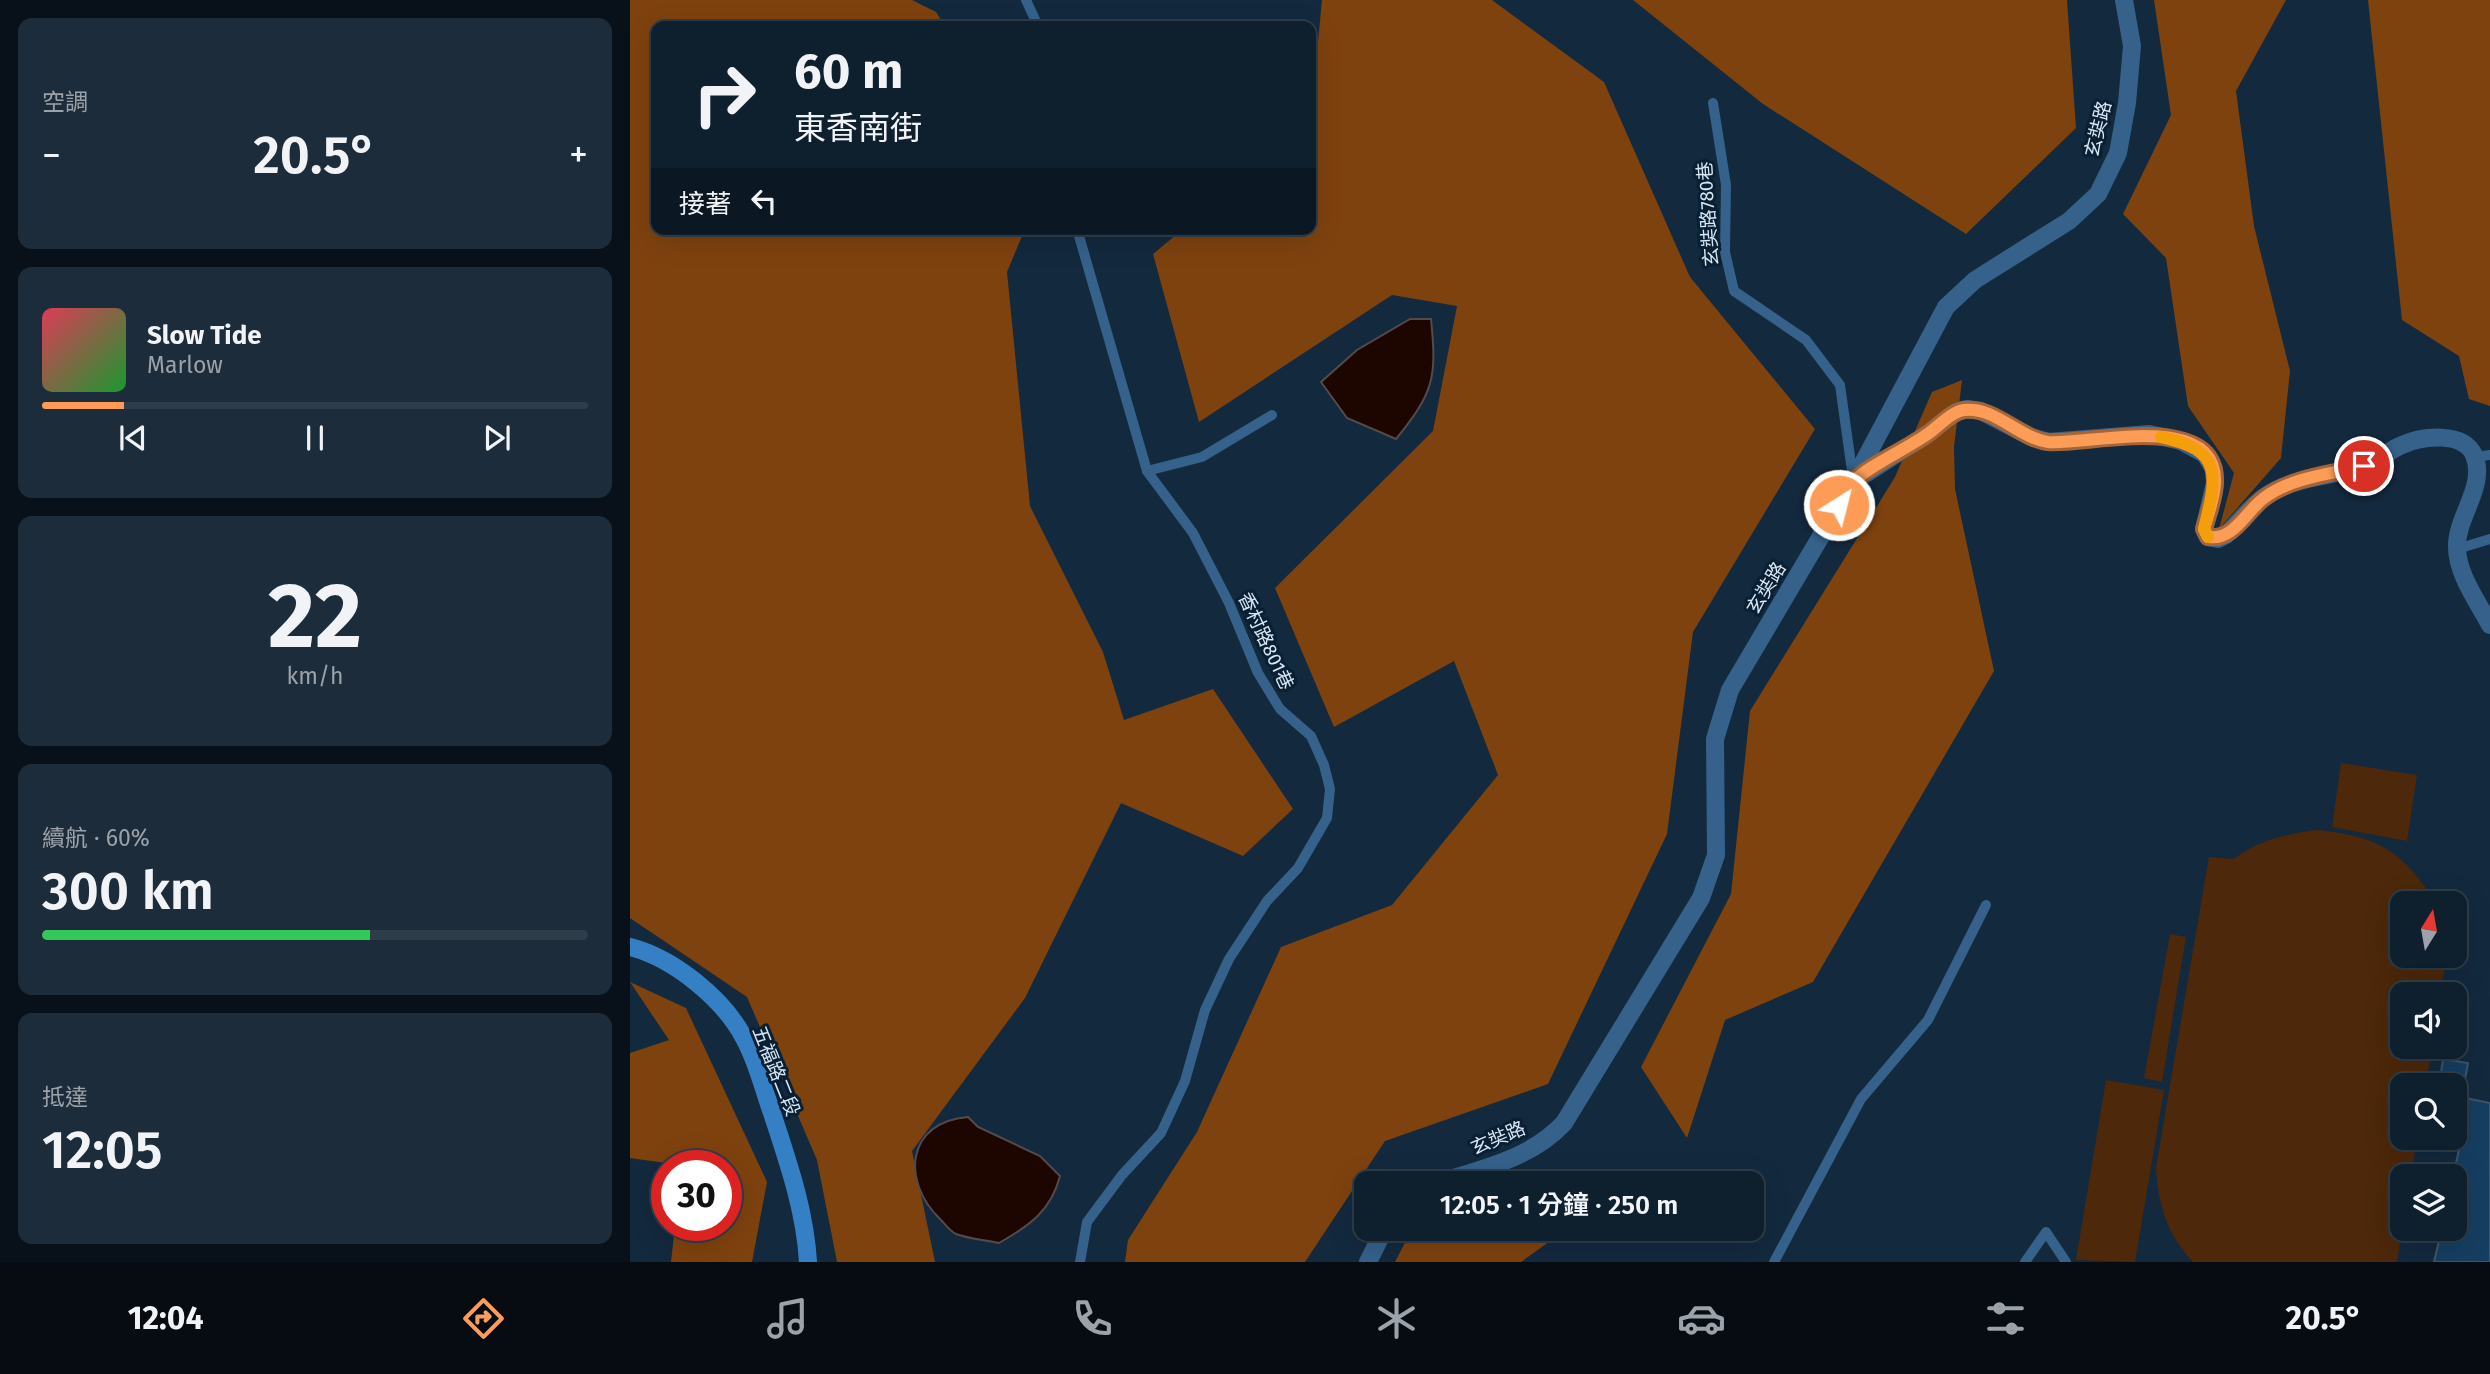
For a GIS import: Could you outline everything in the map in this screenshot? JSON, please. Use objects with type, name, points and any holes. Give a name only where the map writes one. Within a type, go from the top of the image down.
[{"type":"main road","name":"五福路二段","points":[[630,947],[650,952],[684,972],[721,1008],[744,1036],[793,1178],[806,1225],[808,1262]]},
{"type":"street","name":"玄奘路","points":[[1475,1171],[1515,1158],[1549,1139],[1563,1123],[1701,898],[1716,855],[1715,739],[1730,690],[1853,482],[1946,307],[1975,280],[2069,221],[2098,194],[2118,153],[2127,103],[2132,46],[2124,0]]},
{"type":"street","points":[[1853,482],[1929,433],[1956,412],[1967,409],[1981,411],[2031,437],[2048,442],[2149,434],[2181,441],[2205,454],[2214,470],[2215,483],[2204,529],[2208,537],[2218,539],[2226,535],[2264,498],[2295,481],[2364,466],[2382,459],[2402,445],[2447,437],[2467,444],[2482,456],[2458,535],[2457,549],[2462,570],[2490,625]]},
{"type":"street","points":[[1368,1262],[1378,1241]]},
{"type":"lane","points":[[1026,0],[1036,21]]},
{"type":"lane","name":"玄奘路780巷","points":[[1713,103],[1726,185],[1725,252],[1734,291],[1807,340],[1840,385],[1853,482]]},
{"type":"lane","name":"香村路801巷","points":[[1079,235],[1147,471],[1193,533],[1229,603],[1263,682],[1280,709],[1311,736],[1324,765],[1330,789],[1327,818],[1298,868],[1267,901],[1229,959],[1205,1010],[1185,1081],[1161,1133],[1122,1175],[1087,1222],[1080,1262]]},
{"type":"lane","points":[[1147,471],[1202,457],[1272,415]]},
{"type":"lane","points":[[2457,549],[2490,540]]},
{"type":"lane","points":[[1774,1262],[1861,1099],[1928,1020],[1986,905]]},
{"type":"lane","points":[[2025,1262],[2046,1232],[2066,1262]]},
{"type":"shaded area","points":[[630,0],[912,0],[936,12],[942,21],[651,21],[651,235],[1022,235],[1007,272],[1030,506],[1103,652],[1124,720],[1213,689],[1293,809],[1243,856],[1121,803],[1025,998],[912,1151],[935,1262],[837,1262],[817,1160],[747,997],[630,918]]},
{"type":"shaded area","points":[[1322,0],[1492,0],[1604,82],[1690,277],[1815,429],[1693,632],[1667,834],[1548,1084],[1385,1141],[1365,1171],[1354,1171],[1354,1188],[1305,1262],[1125,1262],[1128,1240],[1197,1132],[1281,947],[1392,905],[1498,775],[1454,661],[1334,727],[1275,588],[1433,431],[1457,306],[1392,295],[1199,422],[1153,254],[1176,235],[1316,235],[1316,62]]},
{"type":"shaded area","points":[[1633,0],[2067,0],[2076,128],[1966,234],[1763,104]]},
{"type":"shaded area","points":[[2154,0],[2286,0],[2236,91],[2254,226],[2290,371],[2281,458],[2219,529],[2234,473],[2188,406],[2166,258],[2123,214],[2171,115]]},
{"type":"shaded area","points":[[2368,0],[2490,0],[2490,406],[2469,399],[2459,356],[2402,320]]},
{"type":"shaded area","points":[[1410,319],[1431,319],[1433,371],[1418,409],[1396,439],[1347,418],[1321,382],[1357,350]]},
{"type":"shaded area","points":[[1962,380],[1954,447],[1955,489],[1994,671],[1813,982],[1725,1020],[1687,1138],[1641,1067],[1731,894],[1750,711],[1895,477],[1932,392]]},
{"type":"shaded area","points":[[2341,763],[2417,775],[2407,841],[2332,827]]},
{"type":"shaded area","points":[[2315,830],[2337,832],[2372,842],[2400,858],[2428,891],[2390,891],[2390,968],[2445,968],[2442,982],[2390,982],[2390,1059],[2430,1059],[2428,1073],[2390,1073],[2390,1150],[2415,1150],[2413,1164],[2390,1164],[2390,1241],[2400,1241],[2397,1262],[2193,1262],[2170,1230],[2162,1206],[2156,1167],[2209,857],[2234,859],[2262,843]]},
{"type":"shaded area","points":[[2170,934],[2186,937],[2162,1082],[2144,1078]]},
{"type":"shaded area","points":[[630,982],[686,1008],[767,1182],[752,1262],[671,1262],[673,1241],[742,1241],[742,1150],[651,1150],[651,1161],[630,1158],[630,1053],[669,1040]]},
{"type":"shaded area","points":[[2106,1080],[2164,1090],[2135,1262],[2076,1260]]},
{"type":"shaded area","points":[[968,1117],[978,1127],[1040,1156],[1060,1176],[1045,1208],[1020,1230],[999,1243],[954,1233],[927,1204],[919,1188],[915,1171],[916,1156],[922,1141],[932,1130],[947,1121]]},
{"type":"shaded area","points":[[1406,1241],[1550,1241],[1521,1262],[1395,1262]]},
{"type":"building","points":[[2443,1059],[2468,1063],[2466,1073],[2441,1073]]},
{"type":"building","points":[[2467,1098],[2490,1103],[2490,1262],[2434,1262],[2439,1241],[2467,1241],[2467,1164],[2456,1164],[2459,1150],[2467,1150]]},
{"type":"slow traffic","points":[[2161,437],[2181,441],[2205,454],[2214,470],[2215,483],[2204,529],[2208,537]]},
{"type":"route","points":[[1839,505],[1853,482],[1929,433],[1956,412],[1967,409],[1981,411],[2031,437],[2048,442],[2149,434],[2181,441],[2205,454],[2214,470],[2215,483],[2204,529],[2208,537],[2218,539],[2226,535],[2264,498],[2295,481],[2364,466]]}]
